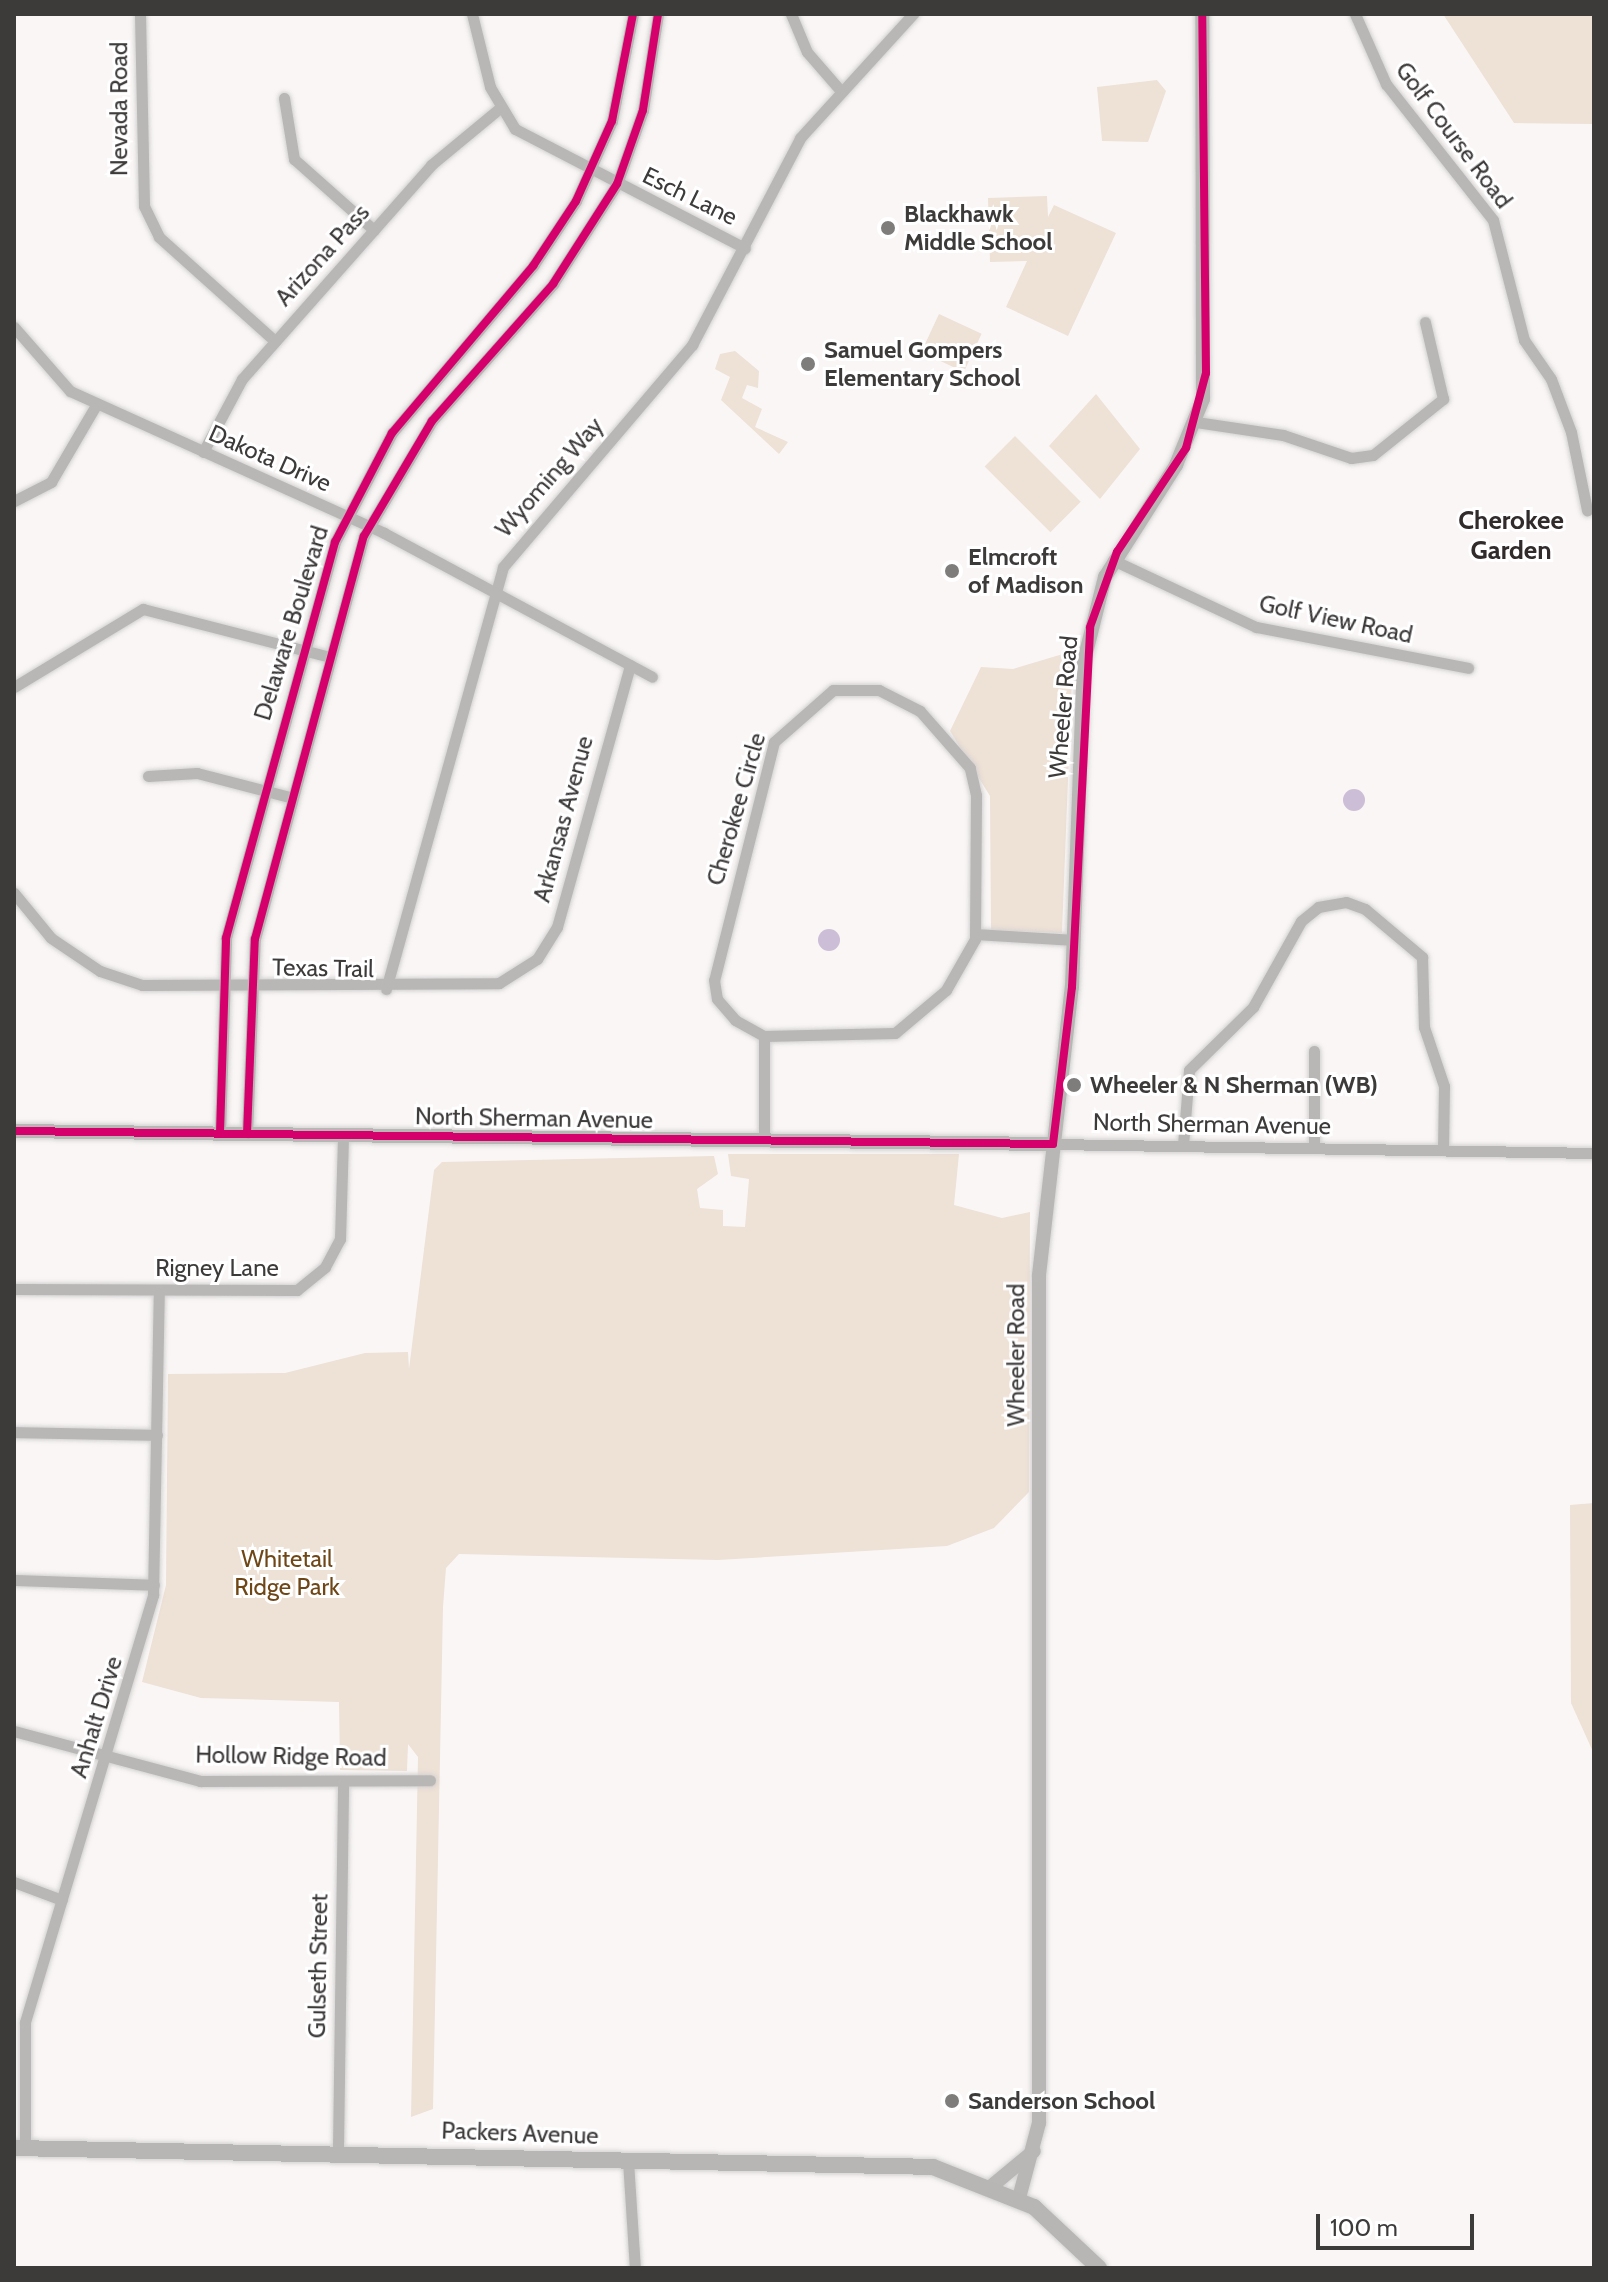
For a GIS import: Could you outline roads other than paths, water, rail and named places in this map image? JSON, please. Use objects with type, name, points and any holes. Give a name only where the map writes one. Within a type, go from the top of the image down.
[{"type":"main road","name":"Packers Avenue","points":[[19,2148],[338,2149],[628,2161],[891,2163],[993,2185],[1019,2198],[1099,2268]]},
{"type":"street","name":"Nevada Road","points":[[140,14],[144,206],[159,237],[275,341]]},
{"type":"street","name":"Esch Lane","points":[[472,14],[500,108],[537,146],[745,248]]},
{"type":"street","name":"Delaware Boulevard","points":[[220,1133],[219,987],[263,790],[301,650],[345,516],[392,433],[533,266],[591,173],[622,85],[633,14]]},
{"type":"street","name":"Delaware Boulevard","points":[[247,1134],[250,987],[289,797],[326,656],[367,526],[432,421],[553,284],[617,184],[643,110],[658,14]]},
{"type":"street","points":[[791,14],[807,52],[840,90]]},
{"type":"street","name":"Wyoming Way","points":[[386,989],[494,592],[516,545],[692,345],[800,138],[840,90],[913,14]]},
{"type":"street","name":"Wheeler Road","points":[[1019,2198],[1036,2147],[1039,1275],[1074,940],[1084,661],[1113,560],[1196,422],[1206,373],[1202,14]]},
{"type":"street","name":"Golf Course Road","points":[[1355,14],[1386,84],[1493,220],[1524,340],[1551,379],[1571,432],[1587,510]]},
{"type":"street","points":[[284,98],[294,159],[374,230]]},
{"type":"street","name":"Arizona Pass","points":[[203,452],[223,406],[275,341],[464,132],[500,108]]},
{"type":"street","points":[[1196,422],[1283,435],[1351,458],[1373,455],[1443,399],[1425,322]]},
{"type":"street","name":"Dakota Drive","points":[[14,327],[48,372],[96,405],[367,526],[652,677]]},
{"type":"street","points":[[14,501],[51,482],[96,405]]},
{"type":"street","name":"Golf View Road","points":[[1113,560],[1256,627],[1468,668]]},
{"type":"street","points":[[14,687],[143,609],[326,656]]},
{"type":"street","name":"Arkansas Avenue","points":[[520,972],[557,927],[630,665]]},
{"type":"street","name":"Cherokee Circle","points":[[852,685],[905,700],[970,768],[976,795],[976,934],[946,990],[895,1033],[764,1036],[717,999],[717,958],[774,742],[833,690],[852,685]]},
{"type":"street","points":[[148,776],[181,771],[289,797]]},
{"type":"street","name":"Texas Trail","points":[[14,893],[40,930],[100,971],[142,985],[471,988],[520,972]]},
{"type":"street","points":[[1183,1145],[1189,1070],[1232,1034],[1263,992],[1301,921],[1326,904],[1356,904],[1417,950],[1424,1027],[1443,1076],[1443,1149]]},
{"type":"street","points":[[976,934],[1074,940]]},
{"type":"street","points":[[764,1036],[764,1141]]},
{"type":"street","points":[[1314,1051],[1314,1147]]},
{"type":"street","name":"North Sherman Avenue","points":[[14,1131],[1594,1152]]},
{"type":"street","name":"Rigney Lane","points":[[14,1289],[272,1292],[313,1278],[340,1239],[343,1135]]},
{"type":"street","name":"Anhalt Drive","points":[[19,2148],[19,2028],[109,1754],[154,1585],[159,1291]]},
{"type":"street","points":[[14,1432],[157,1435]]},
{"type":"street","points":[[14,1580],[154,1585]]},
{"type":"street","name":"Hollow Ridge Road","points":[[14,1731],[109,1754],[200,1781],[343,1783],[430,1780]]},
{"type":"street","name":"Gulseth Street","points":[[338,2149],[343,1783]]},
{"type":"street","points":[[14,1882],[62,1900]]},
{"type":"street","points":[[993,2185],[1036,2147]]},
{"type":"street","points":[[628,2161],[635,2268]]},
{"type":"place","name":"Blackhawk Middle School","points":[[888,228]]},
{"type":"place","name":"Samuel Gompers Elementary School","points":[[808,364]]},
{"type":"place","name":"Elmcroft of Madison","points":[[952,571]]},
{"type":"place","name":"Wheeler & N Sherman (WB)","points":[[1074,1085]]},
{"type":"place","name":"Sanderson School","points":[[952,2101]]},
{"type":"district","name":"Cherokee Garden","points":[[1511,536]]},
{"type":"park label","name":"Whitetail Ridge Park","points":[[287,1573]]}]
